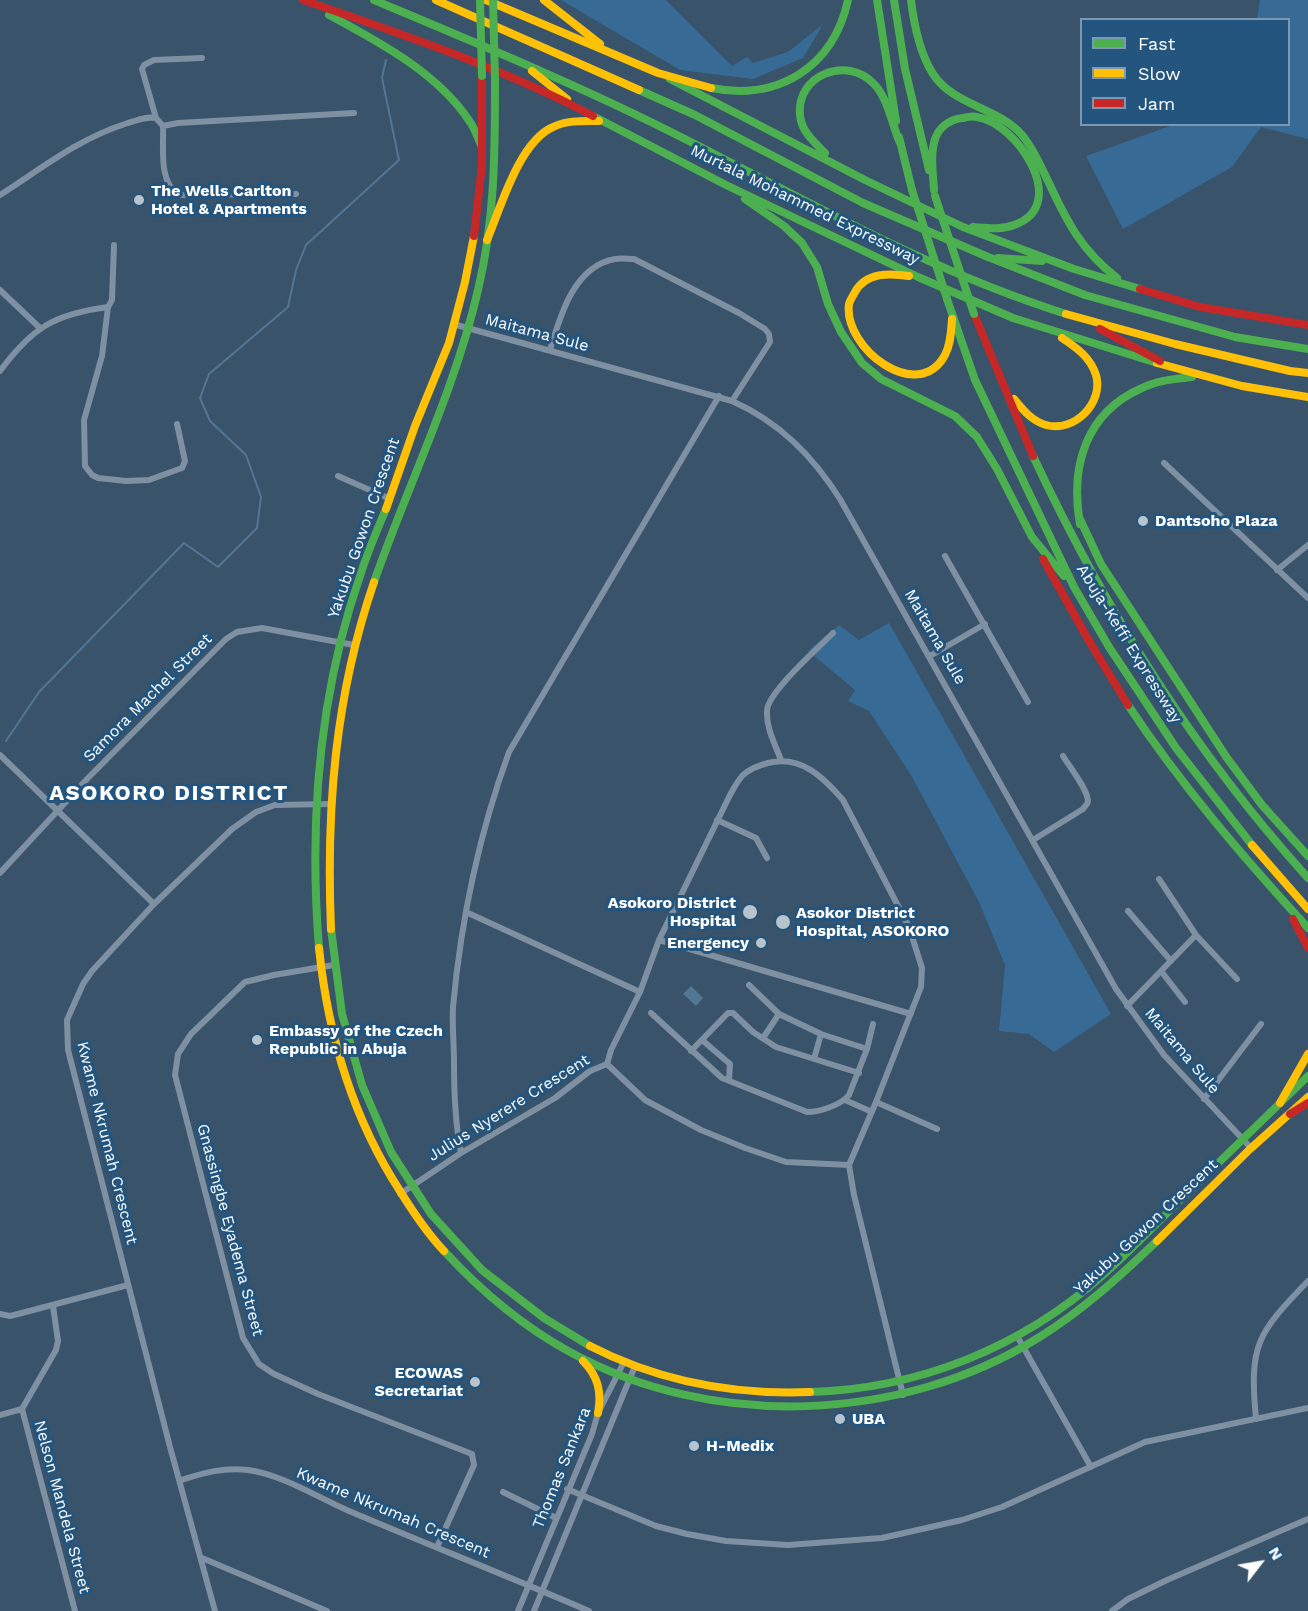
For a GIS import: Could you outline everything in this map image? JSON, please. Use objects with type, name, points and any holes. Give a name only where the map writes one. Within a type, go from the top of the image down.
[{"type":"main road","name":"Murtala Mohammed Expressway","points":[[303,0],[483,65],[580,109],[601,122],[726,185],[918,277],[1013,318],[1181,371],[1242,387],[1308,397]]},
{"type":"main road","points":[[303,0],[363,33],[438,88],[469,120],[482,147]]},
{"type":"main road","name":"Murtala Mohammed Expressway","points":[[374,0],[588,92],[903,249],[989,286],[1084,320],[1150,339],[1308,374]]},
{"type":"main road","name":"Murtala Mohammed Expressway","points":[[436,0],[695,114],[863,203],[988,257],[1085,295],[1235,337],[1308,349]]},
{"type":"main road","points":[[446,0],[460,10]]},
{"type":"main road","name":"Yakubu Gowon Crescent","points":[[480,0],[481,183],[469,263],[440,368],[419,417],[360,576],[341,642],[323,729],[316,803],[315,878],[321,967],[328,1021],[345,1081],[370,1139],[400,1194],[428,1234],[454,1264],[487,1294],[546,1338],[578,1356],[630,1379],[699,1398],[746,1405],[821,1406],[860,1402],[903,1395],[958,1377],[1023,1348],[1090,1303],[1176,1224],[1251,1148],[1308,1097]]},
{"type":"main road","points":[[486,0],[670,79],[865,180],[963,226],[1054,261],[1200,307],[1308,325]]},
{"type":"main road","name":"Yakubu Gowon Crescent","points":[[493,0],[495,177],[487,240],[469,328],[374,580],[354,645],[338,725],[330,804],[328,892],[334,965],[342,1017],[358,1076],[387,1142],[429,1214],[447,1236],[504,1290],[565,1332],[635,1366],[702,1386],[765,1391],[843,1390],[900,1382],[968,1359],[1017,1336],[1073,1299],[1103,1275],[1308,1076]]},
{"type":"main road","points":[[544,0],[612,54]]},
{"type":"main road","points":[[670,79],[720,90],[764,90],[791,78],[813,64],[830,46],[841,28],[849,0]]},
{"type":"main road","points":[[877,0],[900,143]]},
{"type":"main road","points":[[894,0],[905,69],[935,193]]},
{"type":"main road","points":[[911,0],[917,39],[934,75],[957,97],[1005,120],[1020,133],[1032,148],[1078,242],[1095,262],[1124,284]]},
{"type":"main road","points":[[517,60],[580,109]]},
{"type":"main road","points":[[865,180],[823,152],[810,140],[798,115],[800,99],[807,85],[833,70],[848,69],[862,74],[879,90],[900,143]]},
{"type":"main road","points":[[935,193],[934,144],[943,126],[953,119],[966,115],[978,115],[989,119],[1008,132],[1021,145],[1032,165],[1040,189],[1033,211],[1018,224],[1001,228],[963,226]]},
{"type":"main road","points":[[487,240],[524,156],[536,139],[554,127],[574,121],[601,122]]},
{"type":"main road","name":"Abuja-Keffi Expressway","points":[[900,143],[912,190],[975,380],[1074,587],[1109,647],[1176,748],[1242,833],[1308,909]]},
{"type":"main road","points":[[726,185],[784,226],[802,243],[817,267],[828,304],[841,332],[862,363],[881,379],[956,416],[977,437],[997,469],[1032,537],[1074,587]]},
{"type":"main road","name":"Abuja-Keffi Expressway","points":[[935,193],[950,246],[974,314],[1031,449],[1068,528],[1137,649],[1215,765],[1253,816],[1308,878]]},
{"type":"main road","points":[[988,257],[1054,261]]},
{"type":"main road","points":[[918,277],[890,273],[879,274],[869,278],[853,292],[849,303],[849,317],[853,330],[864,346],[888,368],[902,374],[916,376],[936,368],[943,358],[950,340],[953,315]]},
{"type":"main road","points":[[1084,320],[1181,371]]},
{"type":"main road","points":[[998,373],[1020,408],[1035,422],[1054,427],[1067,425],[1079,419],[1092,404],[1097,392],[1097,377],[1089,360],[1081,351],[1052,332]]},
{"type":"main road","points":[[1088,564],[1076,494],[1082,450],[1090,432],[1102,414],[1137,389],[1155,382],[1204,377]]},
{"type":"main road","name":"Abuja-Keffi Expressway","points":[[1079,517],[1101,564],[1227,758],[1262,805],[1308,856]]},
{"type":"main road","points":[[1068,528],[1101,564]]},
{"type":"main road","name":"Abuja-Keffi Expressway","points":[[1032,537],[1064,599],[1174,771],[1227,838],[1308,928]]},
{"type":"main road","points":[[1050,538],[1064,599]]},
{"type":"main road","points":[[1279,896],[1308,948]]},
{"type":"main road","points":[[1280,1103],[1308,1054]]},
{"type":"main road","points":[[1290,1114],[1308,1103]]},
{"type":"main road","points":[[578,1356],[596,1376],[600,1389],[598,1413]]},
{"type":"street","points":[[202,58],[154,60],[144,65],[142,69],[156,118],[163,126],[165,174],[172,190],[178,195],[296,194]]},
{"type":"street","points":[[163,126],[177,123],[354,113]]},
{"type":"street","points":[[0,195],[32,175],[46,162],[88,139],[143,118],[156,118]]},
{"type":"street","points":[[114,245],[112,300],[108,307],[102,356],[84,420],[85,466],[92,475],[98,478],[126,481],[149,480],[182,468],[185,461],[177,424]]},
{"type":"street","points":[[550,350],[570,294],[581,280],[604,263],[614,259],[634,259],[739,313],[765,329],[769,334],[770,342],[732,401]]},
{"type":"street","points":[[0,290],[39,328]]},
{"type":"street","points":[[0,371],[18,347],[39,328],[55,320],[88,310],[108,307]]},
{"type":"street","name":"Maitama Sule","points":[[453,324],[719,396],[754,411],[775,425],[812,458],[825,476],[930,656],[1116,989],[1164,1055],[1251,1148]]},
{"type":"street","points":[[461,1153],[455,1109],[453,1007],[474,866],[509,752],[719,396]]},
{"type":"street","points":[[1164,463],[1308,598]]},
{"type":"street","points":[[338,476],[390,499]]},
{"type":"street","points":[[1277,570],[1308,545]]},
{"type":"street","points":[[945,556],[1028,702]]},
{"type":"street","points":[[930,656],[985,624]]},
{"type":"street","name":"Samora Machel Street","points":[[0,873],[57,811],[226,639],[237,632],[262,628],[354,645]]},
{"type":"street","points":[[833,633],[776,691],[766,708],[768,724],[781,760],[796,762],[810,770],[829,783],[843,800],[909,927],[922,968],[921,987],[911,1014],[849,1165],[854,1195],[903,1395]]},
{"type":"street","points":[[0,755],[154,904]]},
{"type":"street","points":[[1033,840],[1087,805],[1088,801],[1084,791],[1063,756]]},
{"type":"street","name":"Julius Nyerere Crescent","points":[[400,1194],[461,1153],[555,1098],[590,1071],[607,1064],[611,1050],[640,992],[659,940],[730,795],[743,775],[759,765],[781,760]]},
{"type":"street","name":"Kwame Nkrumah Crescent","points":[[215,1611],[181,1480],[170,1447],[68,1050],[68,1020],[83,984],[92,971],[154,904],[232,829],[256,812],[274,805],[330,804]]},
{"type":"street","points":[[717,820],[756,838],[767,858]]},
{"type":"street","points":[[1159,879],[1196,934],[1237,979]]},
{"type":"street","points":[[1128,911],[1170,961]]},
{"type":"street","points":[[466,912],[640,992]]},
{"type":"street","points":[[1127,1006],[1196,934]]},
{"type":"street","points":[[659,940],[911,1014]]},
{"type":"street","name":"Gnassingbe Eyadema Street","points":[[334,965],[245,982],[191,1034],[182,1046],[175,1075],[243,1338],[259,1364],[274,1374],[318,1394],[468,1451],[474,1458],[474,1465],[437,1547]]},
{"type":"street","points":[[1161,971],[1185,1002]]},
{"type":"street","points":[[749,985],[779,1014],[821,1034],[867,1049]]},
{"type":"street","points":[[691,1051],[728,1013],[733,1013],[776,1047],[859,1073]]},
{"type":"street","points":[[651,1014],[722,1078],[807,1112],[845,1100],[859,1073],[873,1024]]},
{"type":"street","points":[[763,1038],[779,1014]]},
{"type":"street","points":[[1204,1098],[1261,1024]]},
{"type":"street","points":[[814,1059],[821,1034]]},
{"type":"street","points":[[702,1040],[730,1064],[729,1080]]},
{"type":"street","points":[[607,1064],[645,1100],[701,1130],[786,1162],[849,1165]]},
{"type":"street","points":[[845,1100],[872,1112]]},
{"type":"street","points":[[876,1102],[937,1129]]},
{"type":"street","points":[[1256,1419],[1253,1383],[1254,1364],[1260,1339],[1269,1324],[1308,1281]]},
{"type":"street","points":[[0,1314],[10,1316],[128,1286]]},
{"type":"street","points":[[0,1415],[22,1409],[56,1350],[58,1341],[53,1306]]},
{"type":"street","points":[[1017,1336],[1091,1467]]},
{"type":"street","name":"Thomas Sankara","points":[[518,1611],[567,1489],[592,1434],[598,1413],[624,1362]]},
{"type":"street","points":[[534,1611],[635,1366]]},
{"type":"street","points":[[567,1489],[656,1526],[687,1534],[755,1544],[799,1545],[882,1538],[962,1520],[1002,1507],[1145,1442],[1308,1408]]},
{"type":"street","name":"Nelson Mandela Street","points":[[22,1409],[75,1611]]},
{"type":"street","name":"Kwame Nkrumah Crescent","points":[[181,1480],[215,1469],[251,1471],[280,1480],[589,1611]]},
{"type":"street","points":[[503,1492],[556,1518]]},
{"type":"street","points":[[1112,1611],[1128,1599],[1167,1580],[1308,1519]]},
{"type":"street","points":[[202,1558],[327,1611]]},
{"type":"shaded area","points":[[561,0],[666,0],[732,66],[747,57],[753,63],[788,52],[823,24],[803,58],[753,79],[680,70]]},
{"type":"shaded area","points":[[1260,0],[1308,0],[1308,139],[1261,127],[1232,167],[1123,229],[1086,156],[1170,126],[1290,126],[1290,18],[1257,18]]},
{"type":"shaded area","points":[[889,623],[1111,1014],[1054,1052],[1029,1034],[999,1031],[1005,965],[979,902],[911,775],[869,711],[848,701],[855,690],[808,651],[839,625],[859,640]]},
{"type":"shaded area","points":[[691,986],[703,998],[696,1006],[683,994]]},
{"type":"waterway","points":[[6,741],[39,692],[184,543],[218,567],[257,528],[261,497],[246,455],[210,421],[200,398],[209,374],[288,307],[296,270],[306,245],[399,160],[382,78],[386,60]]},
{"type":"traffic: fast","points":[[374,0],[602,99],[916,255],[1015,297],[1066,314]]},
{"type":"traffic: fast","points":[[480,0],[482,76]]},
{"type":"traffic: fast","points":[[493,0],[495,81]]},
{"type":"traffic: fast","points":[[711,88],[736,91],[759,89],[780,84],[799,74],[816,61],[830,44],[841,24],[848,0]]},
{"type":"traffic: fast","points":[[877,0],[896,121]]},
{"type":"traffic: fast","points":[[894,0],[905,69],[929,170]]},
{"type":"traffic: fast","points":[[911,0],[918,38],[933,74],[952,93],[1001,118],[1022,135],[1034,152],[1062,210],[1077,235],[1094,257],[1117,278]]},
{"type":"traffic: fast","points":[[329,15],[406,60],[442,88],[472,125],[482,147]]},
{"type":"traffic: fast","points":[[825,153],[803,126],[800,115],[801,101],[806,89],[815,80],[825,74],[838,71],[850,71],[863,75],[874,84],[886,104],[900,143]]},
{"type":"traffic: fast","points":[[670,79],[865,180],[963,227],[1074,269],[1140,289]]},
{"type":"traffic: fast","points":[[374,582],[444,401],[478,290],[491,212],[495,81]]},
{"type":"traffic: fast","points":[[639,90],[695,115],[863,203],[988,257],[1085,295],[1235,337],[1308,349]]},
{"type":"traffic: fast","points":[[593,116],[726,185],[918,277],[1013,318],[1157,363]]},
{"type":"traffic: fast","points":[[934,190],[933,145],[939,131],[946,124],[958,119],[975,117],[993,123],[1008,134],[1022,149],[1032,166],[1038,184],[1038,201],[1030,215],[1014,225],[999,228],[973,227]]},
{"type":"traffic: fast","points":[[899,137],[912,190]]},
{"type":"traffic: fast","points":[[912,190],[947,299]]},
{"type":"traffic: fast","points":[[935,196],[974,314]]},
{"type":"traffic: fast","points":[[745,199],[784,226],[802,243],[817,267],[828,304],[841,332],[862,363],[881,379],[955,416],[977,437],[997,469],[1032,537],[1064,576]]},
{"type":"traffic: fast","points":[[998,258],[1042,261]]},
{"type":"traffic: fast","points":[[947,299],[975,380],[1074,587],[1109,647],[1176,748],[1252,845]]},
{"type":"traffic: fast","points":[[1080,524],[1077,482],[1086,444],[1095,427],[1107,412],[1142,388],[1173,379],[1192,377]]},
{"type":"traffic: fast","points":[[1033,456],[1090,569],[1155,678],[1227,781],[1308,878]]},
{"type":"traffic: fast","points":[[319,948],[315,854],[320,759],[327,711],[335,665],[347,618],[386,509]]},
{"type":"traffic: fast","points":[[1079,517],[1101,564],[1227,758],[1262,805],[1308,856]]},
{"type":"traffic: fast","points":[[1128,705],[1169,764],[1214,820],[1308,928]]},
{"type":"traffic: fast","points":[[331,929],[342,1014],[362,1085],[391,1152],[431,1214],[482,1270],[544,1318],[590,1346]]},
{"type":"traffic: fast","points":[[810,1392],[890,1383],[929,1373],[1003,1343],[1038,1323],[1072,1301],[1112,1267],[1308,1076]]},
{"type":"traffic: fast","points":[[444,1251],[487,1294],[535,1331],[570,1352],[625,1377],[684,1395],[744,1404],[806,1406],[867,1400],[927,1387],[984,1366],[1038,1338],[1070,1317],[1157,1241]]},
{"type":"traffic: slow","points":[[436,0],[639,90]]},
{"type":"traffic: slow","points":[[486,0],[658,73],[711,88]]},
{"type":"traffic: slow","points":[[544,0],[600,44]]},
{"type":"traffic: slow","points":[[532,71],[567,99]]},
{"type":"traffic: slow","points":[[487,240],[512,177],[530,146],[541,135],[564,123],[599,121]]},
{"type":"traffic: slow","points":[[386,509],[415,426],[449,343],[474,236]]},
{"type":"traffic: slow","points":[[909,276],[886,274],[872,277],[860,285],[855,292],[849,304],[850,321],[858,338],[870,353],[885,365],[901,372],[918,374],[933,369],[947,351],[952,319]]},
{"type":"traffic: slow","points":[[1066,314],[1175,344],[1290,371],[1308,373]]},
{"type":"traffic: slow","points":[[1014,399],[1032,418],[1046,425],[1067,424],[1085,413],[1096,396],[1096,375],[1082,354],[1062,338]]},
{"type":"traffic: slow","points":[[1157,363],[1242,386],[1308,397]]},
{"type":"traffic: slow","points":[[331,929],[330,840],[336,753],[350,667],[374,582]]},
{"type":"traffic: slow","points":[[1252,845],[1308,909]]},
{"type":"traffic: slow","points":[[319,948],[323,981],[336,1044],[356,1105],[383,1163],[421,1222],[444,1251]]},
{"type":"traffic: slow","points":[[1280,1103],[1308,1054]]},
{"type":"traffic: slow","points":[[1157,1241],[1249,1150],[1308,1097]]},
{"type":"traffic: slow","points":[[590,1346],[642,1368],[697,1383],[753,1391],[810,1392]]},
{"type":"traffic: slow","points":[[583,1361],[592,1372],[598,1385],[598,1413]]},
{"type":"traffic: jam","points":[[303,0],[486,67],[593,116]]},
{"type":"traffic: jam","points":[[474,236],[482,165],[482,76]]},
{"type":"traffic: jam","points":[[1140,289],[1200,307],[1308,325]]},
{"type":"traffic: jam","points":[[974,314],[1033,456]]},
{"type":"traffic: jam","points":[[1100,329],[1160,361]]},
{"type":"traffic: jam","points":[[1043,559],[1128,705]]},
{"type":"traffic: jam","points":[[1293,919],[1308,948]]},
{"type":"traffic: jam","points":[[1290,1114],[1308,1103]]},
{"type":"place","name":"The Wells Carlton Hotel & Apartments","points":[[139,200]]},
{"type":"place","name":"Dantsoho Plaza","points":[[1143,521]]},
{"type":"place","name":"Asokoro District Hospital","points":[[750,912]]},
{"type":"place","name":"Asokor District Hospital, ASOKORO","points":[[783,922]]},
{"type":"place","name":"Energency","points":[[761,943]]},
{"type":"place","name":"Embassy of the Czech Republic in Abuja","points":[[257,1040]]},
{"type":"place","name":"ECOWAS Secretariat","points":[[475,1382]]},
{"type":"place","name":"UBA","points":[[840,1419]]},
{"type":"place","name":"H-Medix","points":[[694,1446]]},
{"type":"district","name":"ASOKORO DISTRICT","points":[[169,794]]}]
